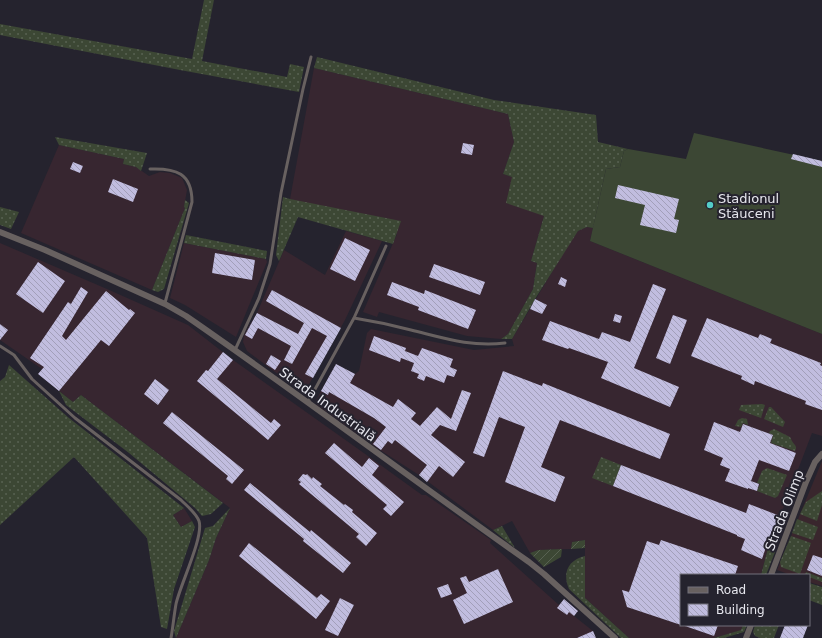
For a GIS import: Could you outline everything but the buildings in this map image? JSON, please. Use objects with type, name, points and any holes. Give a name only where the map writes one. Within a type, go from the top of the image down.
[{"type":"street","name":"Strada Industrială","points":[[0,232],[45,250],[164,304],[186,316],[308,402],[529,562],[615,638]]},
{"type":"street","name":"Strada Olimp","points":[[771,574],[806,482],[815,462],[822,454]]},
{"type":"street","points":[[745,638],[751,626]]},
{"type":"lane","points":[[234,350],[259,298],[270,264],[281,193],[311,57]]},
{"type":"lane","points":[[150,169],[163,168],[179,172],[185,177],[192,194],[192,202],[164,304]]},
{"type":"lane","points":[[308,402],[354,318],[386,246]]},
{"type":"lane","points":[[354,318],[387,324],[464,343],[486,345],[505,343]]},
{"type":"lane","points":[[0,346],[14,355],[32,379],[75,418],[181,500],[199,521],[199,538],[176,604],[171,638]]},
{"type":"shaded area","points":[[314,68],[508,114],[514,142],[503,174],[512,177],[544,216],[531,261],[537,263],[533,289],[508,334],[501,339],[467,336],[379,312],[377,317],[363,312],[397,234],[290,199]]},
{"type":"shaded area","points":[[59,145],[124,159],[123,164],[136,167],[149,176],[160,172],[170,173],[182,178],[187,190],[185,208],[152,290],[21,233]]},
{"type":"shaded area","points":[[587,227],[593,228],[590,241],[822,334],[822,436],[812,433],[768,548],[761,574],[680,574],[680,626],[743,626],[742,630],[714,638],[629,638],[585,598],[585,540],[572,542],[571,549],[538,550],[530,553],[512,521],[493,530],[419,475],[380,450],[317,405],[316,400],[336,364],[355,374],[359,371],[367,333],[371,329],[474,350],[514,346],[512,339],[568,245],[578,231]]},
{"type":"shaded area","points":[[346,231],[382,241],[345,320],[307,388],[298,389],[247,351],[243,342],[244,335],[257,313],[284,250],[325,275]]},
{"type":"shaded area","points":[[0,243],[188,325],[233,360],[422,495],[426,495],[491,540],[490,543],[559,605],[564,599],[578,611],[574,616],[593,631],[596,638],[176,638],[209,560],[216,538],[230,508],[81,395],[73,402],[38,374],[42,369],[0,340]]},
{"type":"shaded area","points":[[184,243],[266,259],[267,262],[236,337],[185,305],[170,298]]},
{"type":"shaded area","points":[[822,461],[822,586],[810,582],[810,574],[788,574],[777,570]]},
{"type":"shaded area","points":[[184,508],[192,521],[181,527],[173,515]]},
{"type":"green space","points":[[204,0],[214,0],[202,61],[287,77],[290,64],[304,67],[299,92],[0,35],[0,24],[192,59]]},
{"type":"green space","points":[[317,57],[494,100],[596,115],[598,142],[628,149],[624,151],[620,167],[606,169],[593,228],[587,227],[578,231],[535,299],[512,339],[501,339],[508,334],[533,289],[537,263],[531,261],[544,216],[506,203],[512,177],[503,174],[514,142],[508,114],[314,68]]},
{"type":"green space","name":"Stadionul Stăuceni","points":[[694,133],[822,161],[822,334],[590,241],[606,169],[620,167],[624,151],[628,149],[686,159]]},
{"type":"green space","points":[[55,137],[147,153],[141,171],[136,167],[123,164],[124,159],[59,145]]},
{"type":"green space","points":[[283,197],[401,221],[393,244],[298,217],[279,261],[276,255]]},
{"type":"green space","points":[[185,200],[189,203],[164,289],[158,292],[152,290],[185,208]]},
{"type":"green space","points":[[0,207],[19,212],[11,229],[0,225]]},
{"type":"green space","points":[[186,235],[267,251],[266,259],[184,243]]},
{"type":"green space","points":[[9,365],[69,418],[184,508],[173,515],[181,527],[192,521],[195,527],[174,589],[167,629],[161,627],[147,538],[74,457],[0,525],[0,381],[5,377]]},
{"type":"green space","points":[[59,391],[73,402],[81,395],[223,503],[211,514],[202,516],[195,508],[129,453],[66,405]]},
{"type":"green space","points":[[741,405],[765,405],[761,418],[739,410]]},
{"type":"green space","points":[[769,407],[771,407],[785,422],[783,427],[764,419]]},
{"type":"green space","points":[[742,418],[747,419],[748,425],[743,423],[741,427],[735,426],[738,420]]},
{"type":"green space","points":[[774,429],[790,437],[796,447],[795,451],[771,443],[773,435],[769,433]]},
{"type":"green space","points":[[601,457],[621,465],[613,486],[592,478]]},
{"type":"green space","points":[[767,468],[787,475],[778,496],[775,498],[757,491],[760,484],[757,483],[762,471]]},
{"type":"green space","points":[[822,491],[822,505],[817,521],[800,514],[806,502]]},
{"type":"green space","points":[[230,508],[216,538],[209,560],[176,638],[174,631],[205,528],[213,526]]},
{"type":"green space","points":[[797,519],[818,527],[813,540],[792,533]]},
{"type":"green space","points":[[502,526],[515,548],[493,530]]},
{"type":"green space","points":[[791,536],[811,543],[800,574],[781,567],[780,562]]},
{"type":"green space","points":[[585,540],[585,548],[571,549],[572,542]]},
{"type":"green space","points":[[768,548],[775,552],[766,574],[761,574]]},
{"type":"green space","points":[[562,549],[561,557],[544,567],[530,553],[538,550]]},
{"type":"green space","points":[[585,556],[585,598],[629,638],[621,638],[569,589],[566,578],[568,568],[574,561]]},
{"type":"green space","points":[[806,572],[822,578],[822,582],[810,577],[810,574],[805,574]]},
{"type":"green space","points":[[810,583],[822,587],[822,605],[810,600]]},
{"type":"green space","points":[[743,626],[747,626],[744,632],[724,638],[714,638],[741,630]]},
{"type":"green space","points":[[755,626],[779,626],[774,638],[760,638],[755,636],[753,632]]},
{"type":"place","name":"Stadionul Stăuceni","points":[[710,205]]}]
